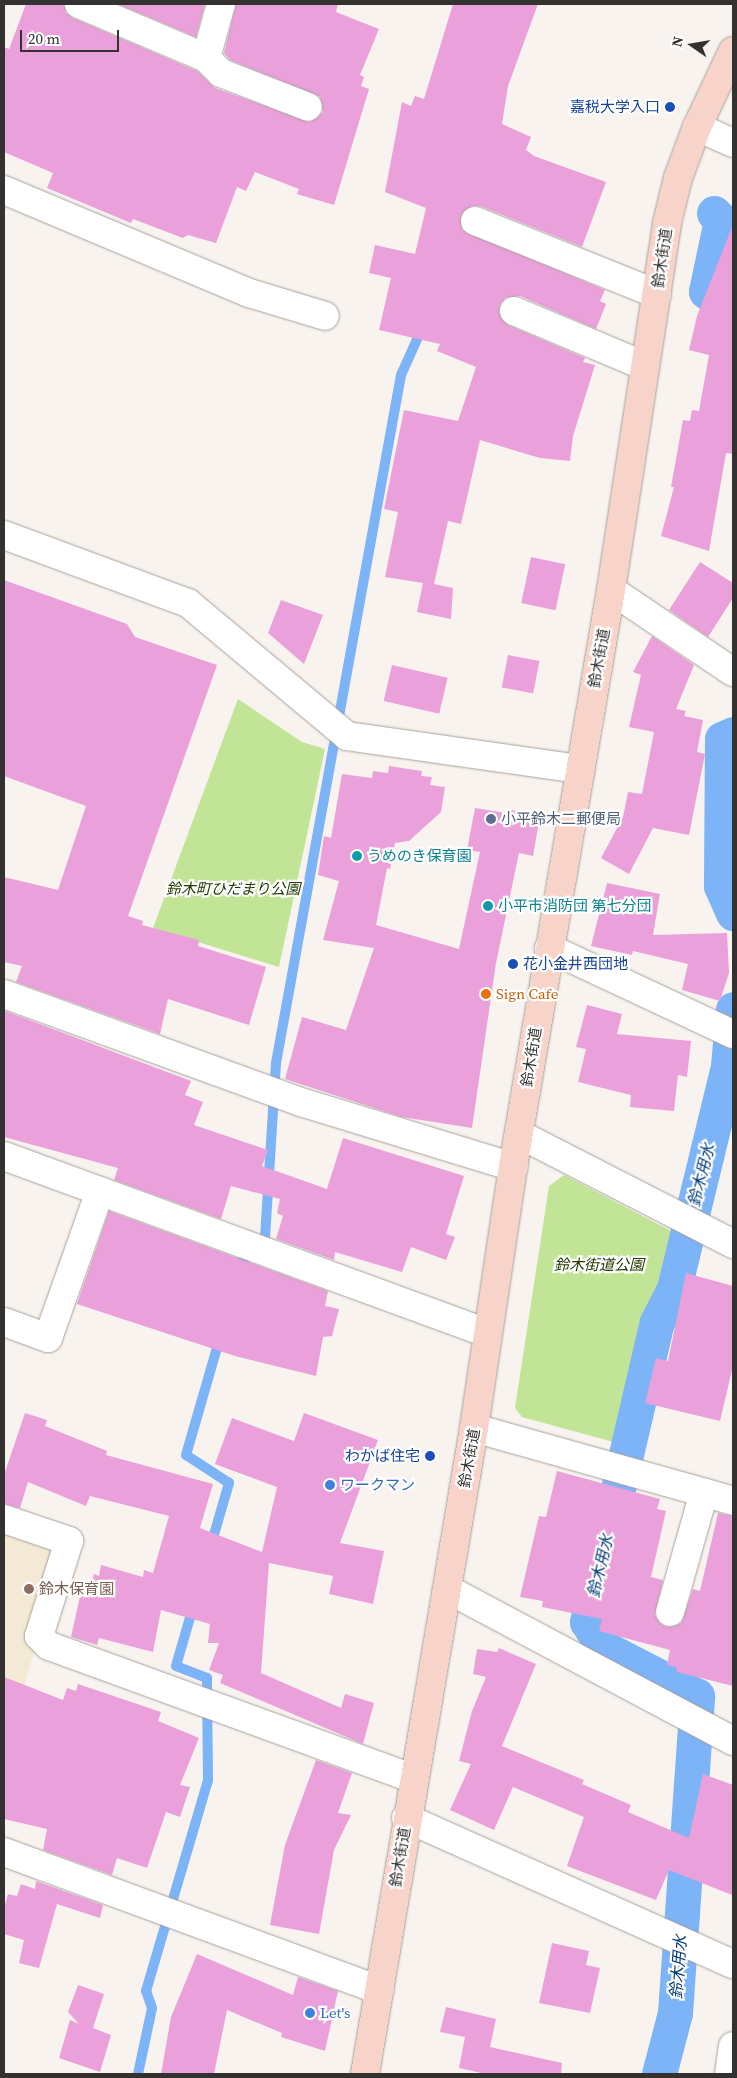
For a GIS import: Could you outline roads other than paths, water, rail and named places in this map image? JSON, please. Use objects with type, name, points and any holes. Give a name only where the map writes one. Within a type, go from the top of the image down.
[{"type":"main road","name":"鈴木街道","points":[[364,2074],[406,1818],[474,1428],[513,1167],[579,769],[611,590],[667,223],[678,178],[697,127],[733,51]]},
{"type":"street","points":[[79,4],[206,58],[221,73],[308,107]]},
{"type":"street","points":[[206,58],[221,4]]},
{"type":"street","points":[[697,127],[733,143]]},
{"type":"street","points":[[4,190],[249,293],[325,316]]},
{"type":"street","points":[[475,221],[657,294]]},
{"type":"street","points":[[514,311],[645,366]]},
{"type":"street","points":[[4,534],[188,603],[347,736],[579,769]]},
{"type":"street","points":[[611,590],[727,669]]},
{"type":"street","points":[[549,948],[725,1030]]},
{"type":"street","points":[[4,994],[304,1104],[513,1167]]},
{"type":"street","points":[[519,1134],[733,1244]]},
{"type":"street","points":[[4,1156],[487,1333]]},
{"type":"street","points":[[4,1322],[48,1338],[100,1191]]},
{"type":"street","points":[[474,1428],[733,1501]]},
{"type":"street","points":[[670,1612],[704,1493]]},
{"type":"street","points":[[4,1519],[69,1541],[39,1636],[50,1646],[414,1779]]},
{"type":"street","points":[[447,1590],[722,1735]]},
{"type":"street","points":[[406,1818],[733,1964]]},
{"type":"street","points":[[4,1852],[378,1990]]},
{"type":"street","points":[[729,2074],[733,2046]]},
{"type":"waterway","points":[[714,213],[721,220],[706,291],[733,314]]},
{"type":"waterway","points":[[238,1272],[241,1262],[265,1238],[276,1063],[401,375],[423,326]]},
{"type":"waterway","name":"鈴木用水","points":[[733,734],[722,739],[721,886],[733,913]]},
{"type":"waterway","name":"鈴木用水","points":[[659,2074],[675,2013],[697,1696],[604,1648],[587,1622],[657,1322],[674,1288],[728,1066],[733,1009]]},
{"type":"waterway","points":[[211,1545],[229,1483],[186,1455],[220,1337]]},
{"type":"waterway","points":[[138,2074],[152,2008],[146,1991],[208,1780],[207,1678],[176,1666],[193,1607]]},
{"type":"place","name":"嘉税大学入口","points":[[670,107]]},
{"type":"place","name":"小平鈴木二郵便局","points":[[491,819]]},
{"type":"place","name":"うめのき保育園","points":[[357,856]]},
{"type":"place","name":"小平市消防団 第七分団","points":[[488,906]]},
{"type":"place","name":"花小金井西団地","points":[[513,964]]},
{"type":"place","name":"Sign Cafe","points":[[486,994]]},
{"type":"place","name":"わかば住宅","points":[[430,1456]]},
{"type":"place","name":"ワークマン","points":[[330,1485]]},
{"type":"place","name":"鈴木保育園","points":[[29,1589]]},
{"type":"place","name":"Let's","points":[[310,2013]]},
{"type":"park label","name":"鈴木町ひだまり公園","points":[[233,889]]},
{"type":"park label","name":"鈴木街道公園","points":[[599,1265]]}]
